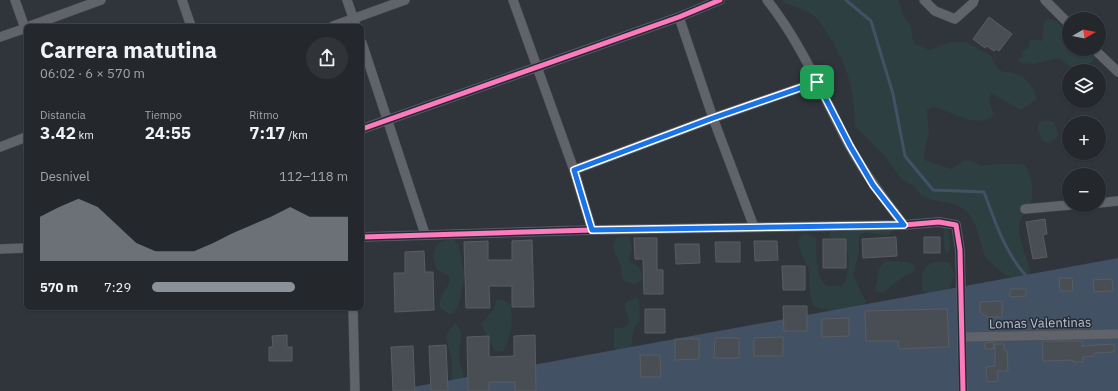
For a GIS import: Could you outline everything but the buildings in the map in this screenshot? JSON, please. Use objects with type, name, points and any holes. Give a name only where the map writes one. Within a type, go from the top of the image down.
[{"type":"street","points":[[15,0],[25,24]]},
{"type":"street","points":[[38,24],[101,0]]},
{"type":"street","points":[[182,0],[190,24]]},
{"type":"street","points":[[347,0],[355,22]]},
{"type":"street","points":[[344,24],[355,22],[405,0]]},
{"type":"street","points":[[513,0],[574,170],[592,230]]},
{"type":"street","points":[[364,128],[679,17],[720,0]]},
{"type":"street","points":[[767,0],[802,52],[850,146],[873,185],[904,225]]},
{"type":"street","points":[[924,0],[935,11],[955,20],[973,3],[974,0]]},
{"type":"street","points":[[1045,0],[1062,17]]},
{"type":"street","points":[[679,17],[713,118],[754,228]]},
{"type":"street","points":[[0,37],[24,29]]},
{"type":"street","points":[[364,49],[425,234]]},
{"type":"street","points":[[1101,56],[1118,72]]},
{"type":"street","points":[[574,170],[713,118],[817,82]]},
{"type":"street","points":[[0,147],[24,138]]},
{"type":"street","points":[[1106,202],[1118,201]]},
{"type":"street","points":[[1025,209],[1062,206]]},
{"type":"street","points":[[364,237],[592,230],[904,225],[939,222],[956,225],[960,250],[963,391]]},
{"type":"street","points":[[0,250],[24,248]]},
{"type":"street","points":[[353,310],[355,391]]},
{"type":"street","name":"Lomas Valentinas","points":[[962,338],[1118,334]]},
{"type":"shaded area","points":[[782,0],[898,0],[903,15],[911,27],[912,37],[915,44],[929,50],[951,42],[966,42],[991,56],[998,69],[1003,72],[1011,72],[1023,77],[1031,85],[1037,99],[1021,110],[991,93],[989,102],[994,115],[980,121],[964,118],[933,107],[927,110],[929,132],[924,153],[924,160],[951,169],[964,161],[972,161],[981,166],[995,164],[1023,164],[1029,172],[1032,183],[1032,200],[1022,217],[1019,226],[1019,233],[1029,265],[1030,277],[1015,280],[1003,273],[985,257],[975,224],[968,212],[955,204],[929,199],[921,195],[914,186],[902,179],[884,155],[855,126],[852,91],[846,71],[837,50],[822,24],[810,13],[801,8],[784,3]]},
{"type":"shaded area","points":[[1048,19],[1056,21],[1060,24],[1062,29],[1062,56],[1094,56],[1094,58],[1088,64],[1068,64],[1059,58],[1033,64],[1021,63],[1018,60],[1022,57],[1021,52],[1029,47],[1030,39],[1042,41],[1044,22]]},
{"type":"shaded area","points":[[1044,120],[1052,121],[1056,127],[1058,136],[1050,143],[1043,141],[1037,129],[1039,122]]},
{"type":"shaded area","points":[[838,220],[854,220],[893,228],[889,235],[866,233],[859,236],[859,252],[853,275],[866,302],[856,309],[833,311],[814,306],[810,293],[809,272],[799,245],[799,240],[805,233],[816,238],[817,264],[820,277],[827,286],[842,286],[847,275],[849,262],[847,250],[841,240],[829,237],[831,222]]},
{"type":"shaded area","points":[[944,227],[948,227],[950,246],[947,255],[944,247]]},
{"type":"shaded area","points":[[617,237],[629,237],[632,248],[629,259],[639,268],[642,275],[642,280],[635,284],[624,281],[620,264],[613,248],[614,241]]},
{"type":"shaded area","points":[[454,240],[459,246],[462,266],[465,273],[458,307],[453,313],[450,314],[440,308],[441,297],[449,284],[449,276],[436,269],[433,257],[436,245],[442,241]]},
{"type":"shaded area","points":[[884,262],[907,262],[914,265],[915,271],[901,278],[883,293],[875,291],[879,269]]},
{"type":"shaded area","points":[[947,262],[950,264],[955,275],[948,290],[934,296],[923,291],[922,277],[925,268],[933,263]]},
{"type":"shaded area","points":[[636,298],[639,300],[640,322],[635,327],[631,348],[620,354],[614,348],[614,327],[622,328],[628,325],[629,319],[625,309],[625,303]]},
{"type":"shaded area","points":[[496,300],[503,300],[510,304],[512,316],[508,340],[503,351],[495,351],[481,324],[494,309]]},
{"type":"shaded area","points":[[455,322],[461,331],[459,360],[466,383],[452,387],[452,361],[446,338]]},
{"type":"water","points":[[1118,258],[1118,391],[391,391]]},
{"type":"waterway","points":[[846,0],[871,21],[893,94],[905,156],[933,190],[984,192],[1007,249],[1020,269],[1028,278]]},
{"type":"cycle path","points":[[364,128],[679,17],[720,0]]},
{"type":"cycle path","points":[[364,237],[592,230],[904,225],[939,222],[956,225],[960,250],[963,391]]},
{"type":"route","points":[[817,82],[850,146],[873,185],[904,225],[592,230],[574,170],[713,118],[817,82]]}]
